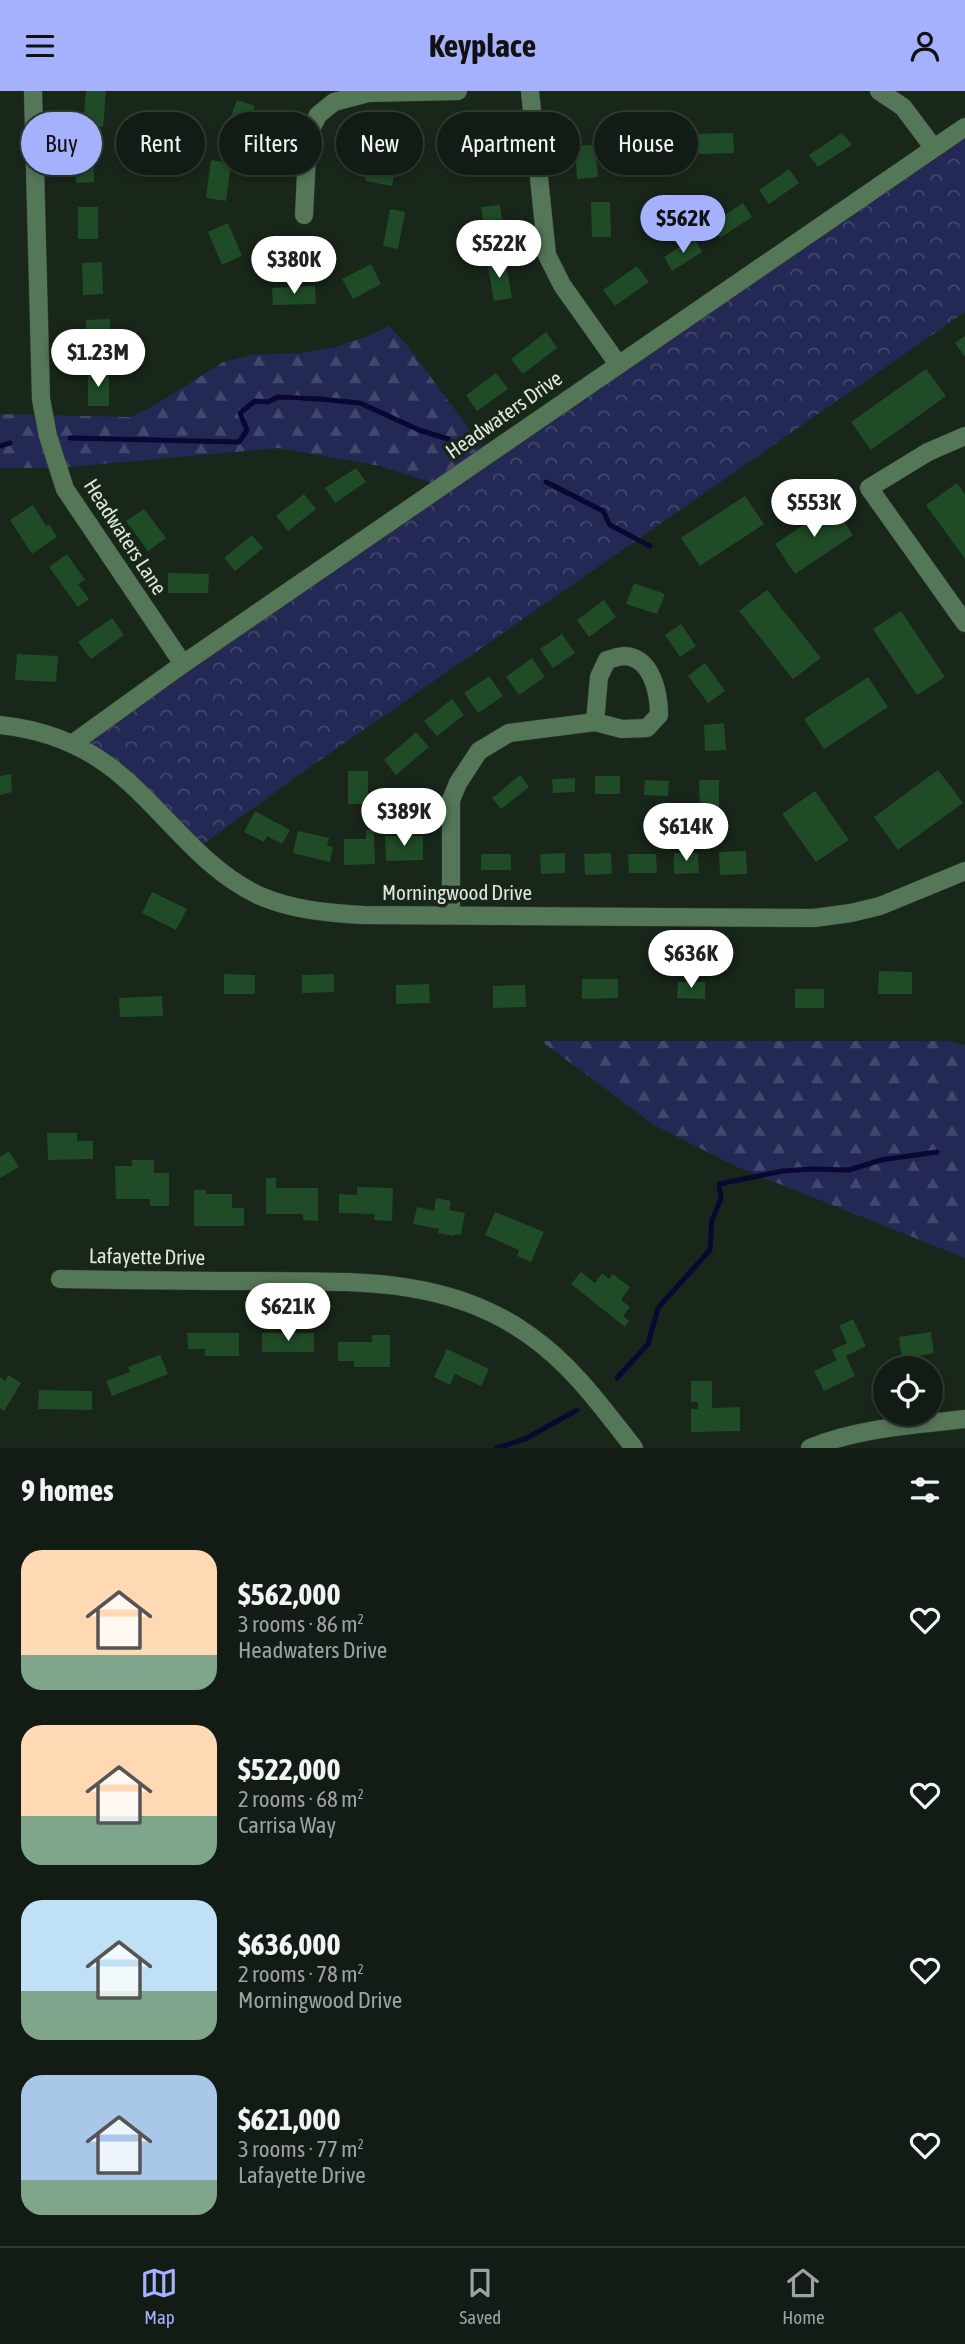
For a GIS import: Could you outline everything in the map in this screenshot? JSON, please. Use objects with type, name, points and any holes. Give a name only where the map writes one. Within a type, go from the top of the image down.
[{"type":"street","name":"Headwaters Lane","points":[[33,91],[41,399],[48,436],[65,489],[183,664]]},
{"type":"street","points":[[304,215],[308,135],[318,115],[334,102],[368,93],[458,91]]},
{"type":"street","points":[[530,91],[547,255],[562,285],[618,364]]},
{"type":"street","points":[[879,91],[903,107],[933,147]]},
{"type":"street","name":"Headwaters Drive","points":[[72,744],[183,664],[965,127]]},
{"type":"street","points":[[965,436],[928,452],[869,488],[965,623]]},
{"type":"street","points":[[451,915],[451,800],[458,783],[479,751],[509,733],[596,722],[622,729],[647,728],[659,715],[659,696],[649,673],[640,661],[624,656],[607,660],[599,677],[596,722]]},
{"type":"street","name":"Morningwood Drive","points":[[0,725],[47,734],[72,744],[105,763],[195,850],[221,871],[259,895],[290,906],[334,913],[814,918],[880,906],[965,871]]},
{"type":"street","name":"Lafayette Drive","points":[[60,1279],[372,1283],[448,1295],[502,1317],[553,1353],[582,1382],[634,1448]]},
{"type":"street","points":[[810,1448],[863,1433],[965,1419]]},
{"type":"green space","points":[[965,127],[965,312],[195,850],[72,744]]},
{"type":"green space","points":[[389,326],[406,344],[488,454],[441,486],[380,466],[278,448],[58,468],[0,468],[0,414],[130,417],[152,407],[223,362],[252,355],[303,353],[335,347]]},
{"type":"green space","points":[[541,1041],[950,1041],[965,1045],[965,1258],[737,1167],[654,1125]]},
{"type":"building","points":[[86,91],[106,91],[103,127],[102,112],[84,112]]},
{"type":"building","points":[[237,100],[255,106],[253,112],[233,112]]},
{"type":"building","points":[[733,133],[734,153],[698,154],[698,134]]},
{"type":"building","points":[[842,133],[852,145],[818,167],[809,155]]},
{"type":"building","points":[[594,145],[594,175],[598,177],[577,179],[577,175],[580,175],[580,146]]},
{"type":"building","points":[[211,160],[219,161],[219,175],[229,175],[226,201],[206,198]]},
{"type":"building","points":[[789,169],[799,183],[769,204],[759,190]]},
{"type":"building","points":[[76,175],[94,175],[94,182],[76,183]]},
{"type":"building","points":[[366,175],[394,175],[392,186],[365,181]]},
{"type":"building","points":[[591,202],[610,202],[611,237],[592,237]]},
{"type":"building","points":[[743,203],[752,217],[720,238],[711,224]]},
{"type":"building","points":[[500,205],[504,236],[485,239],[481,207]]},
{"type":"building","points":[[78,207],[98,207],[98,239],[78,239]]},
{"type":"building","points":[[390,209],[405,212],[398,249],[383,246]]},
{"type":"building","points":[[228,223],[242,256],[222,265],[208,232]]},
{"type":"building","points":[[694,238],[702,252],[672,271],[664,257]]},
{"type":"building","points":[[505,259],[512,298],[494,301],[487,262]]},
{"type":"building","points":[[102,262],[103,294],[83,295],[82,263]]},
{"type":"building","points":[[371,264],[381,284],[353,299],[342,279]]},
{"type":"building","points":[[637,266],[649,282],[615,306],[603,290]]},
{"type":"building","points":[[315,286],[316,304],[273,305],[272,288]]},
{"type":"building","points":[[110,319],[111,353],[86,353],[86,320]]},
{"type":"building","points":[[546,332],[557,348],[523,374],[511,359]]},
{"type":"building","points":[[965,336],[965,357],[955,343]]},
{"type":"building","points":[[926,369],[946,396],[871,450],[851,422]]},
{"type":"building","points":[[88,373],[109,373],[109,406],[88,406]]},
{"type":"building","points":[[496,373],[508,389],[477,411],[466,395]]},
{"type":"building","points":[[356,468],[366,482],[335,503],[325,488]]},
{"type":"building","points":[[957,483],[965,494],[965,559],[926,505]]},
{"type":"building","points":[[304,494],[316,509],[288,531],[276,516]]},
{"type":"building","points":[[745,496],[764,524],[700,566],[681,538]]},
{"type":"building","points":[[33,505],[46,526],[49,524],[57,537],[32,554],[10,520]]},
{"type":"building","points":[[833,505],[853,535],[795,574],[775,544]]},
{"type":"building","points":[[144,509],[166,538],[148,551],[126,521]]},
{"type":"building","points":[[252,535],[263,548],[235,571],[224,558]]},
{"type":"building","points":[[67,554],[85,580],[78,584],[89,599],[78,607],[49,567]]},
{"type":"building","points":[[168,573],[209,574],[208,593],[168,593]]},
{"type":"building","points":[[634,583],[665,594],[657,614],[626,604]]},
{"type":"building","points":[[767,590],[821,658],[793,679],[739,611]]},
{"type":"building","points":[[604,600],[616,617],[589,637],[577,620]]},
{"type":"building","points":[[901,611],[945,677],[917,695],[873,629]]},
{"type":"building","points":[[112,618],[124,635],[91,659],[78,642]]},
{"type":"building","points":[[681,624],[696,646],[680,657],[665,635]]},
{"type":"building","points":[[562,634],[575,653],[553,668],[540,649]]},
{"type":"building","points":[[17,654],[58,656],[56,682],[15,680]]},
{"type":"building","points":[[532,658],[545,677],[519,695],[506,677]]},
{"type":"building","points":[[705,663],[725,691],[708,703],[688,676]]},
{"type":"building","points":[[489,676],[503,696],[478,713],[464,693]]},
{"type":"building","points":[[868,677],[888,707],[824,749],[804,719]]},
{"type":"building","points":[[452,699],[464,715],[437,736],[424,721]]},
{"type":"building","points":[[724,723],[726,750],[705,751],[704,725]]},
{"type":"building","points":[[416,732],[429,747],[396,775],[384,760]]},
{"type":"building","points":[[938,770],[963,803],[898,850],[874,817]]},
{"type":"building","points":[[348,771],[368,771],[368,804],[348,804]]},
{"type":"building","points":[[11,774],[12,792],[0,795],[0,776]]},
{"type":"building","points":[[520,775],[529,787],[501,809],[492,798]]},
{"type":"building","points":[[595,776],[620,776],[620,794],[595,794]]},
{"type":"building","points":[[575,778],[575,792],[553,793],[552,779]]},
{"type":"building","points":[[645,780],[669,781],[668,796],[644,795]]},
{"type":"building","points":[[699,780],[719,780],[719,811],[700,811]]},
{"type":"building","points":[[815,791],[849,840],[816,862],[782,814]]},
{"type":"building","points":[[255,811],[290,830],[282,844],[267,836],[264,842],[244,832]]},
{"type":"building","points":[[366,830],[374,830],[375,864],[344,865],[344,839],[366,839]]},
{"type":"building","points":[[298,831],[329,838],[327,846],[333,847],[330,862],[293,853]]},
{"type":"building","points":[[385,836],[423,836],[423,860],[386,861]]},
{"type":"building","points":[[746,851],[747,874],[720,875],[719,852]]},
{"type":"building","points":[[565,853],[565,873],[541,874],[540,854]]},
{"type":"building","points":[[611,853],[612,874],[585,875],[584,854]]},
{"type":"building","points":[[674,853],[698,853],[699,873],[674,874]]},
{"type":"building","points":[[481,854],[511,854],[511,870],[481,870]]},
{"type":"building","points":[[628,854],[656,854],[657,873],[629,873]]},
{"type":"building","points":[[152,892],[187,909],[176,930],[142,913]]},
{"type":"building","points":[[879,971],[912,972],[912,994],[878,994]]},
{"type":"building","points":[[224,974],[255,975],[255,994],[224,994]]},
{"type":"building","points":[[334,974],[334,992],[302,993],[302,975]]},
{"type":"building","points":[[582,979],[618,979],[618,998],[582,999]]},
{"type":"building","points":[[678,982],[705,982],[705,999],[677,998]]},
{"type":"building","points":[[429,984],[430,1003],[396,1004],[396,985]]},
{"type":"building","points":[[525,985],[526,1007],[493,1008],[493,986]]},
{"type":"building","points":[[795,989],[824,989],[824,1008],[795,1008]]},
{"type":"building","points":[[162,996],[163,1016],[120,1017],[119,998]]},
{"type":"building","points":[[47,1133],[77,1133],[77,1141],[93,1141],[93,1159],[48,1160]]},
{"type":"building","points":[[9,1151],[19,1167],[0,1178],[0,1157]]},
{"type":"building","points":[[132,1160],[154,1160],[154,1173],[169,1173],[169,1206],[150,1206],[150,1199],[116,1199],[115,1166],[132,1166]]},
{"type":"building","points":[[266,1178],[276,1178],[276,1188],[318,1188],[318,1221],[303,1220],[303,1214],[266,1214]]},
{"type":"building","points":[[357,1187],[393,1188],[392,1221],[374,1220],[375,1214],[339,1213],[339,1194],[357,1195]]},
{"type":"building","points":[[194,1190],[206,1190],[206,1194],[232,1194],[232,1208],[244,1208],[244,1226],[194,1226]]},
{"type":"building","points":[[436,1198],[451,1201],[449,1210],[465,1213],[461,1235],[438,1233],[439,1229],[413,1224],[417,1207],[434,1211]]},
{"type":"building","points":[[495,1212],[544,1232],[531,1262],[517,1256],[519,1250],[485,1235]]},
{"type":"building","points":[[581,1272],[595,1283],[602,1273],[609,1279],[613,1274],[630,1287],[621,1300],[630,1307],[623,1316],[629,1321],[625,1327],[571,1284]]},
{"type":"building","points":[[853,1319],[866,1346],[846,1356],[855,1376],[824,1391],[814,1371],[837,1360],[832,1350],[847,1343],[839,1326]]},
{"type":"building","points":[[931,1332],[934,1353],[902,1356],[899,1337]]},
{"type":"building","points":[[187,1333],[239,1333],[239,1356],[205,1356],[205,1349],[188,1349]]},
{"type":"building","points":[[262,1333],[314,1333],[314,1352],[262,1352]]},
{"type":"building","points":[[372,1335],[390,1335],[390,1367],[354,1367],[354,1361],[338,1361],[338,1342],[372,1342]]},
{"type":"building","points":[[447,1349],[489,1369],[481,1386],[455,1374],[450,1385],[434,1377]]},
{"type":"building","points":[[160,1355],[168,1374],[112,1396],[106,1381],[130,1372],[128,1367]]},
{"type":"building","points":[[8,1375],[21,1383],[4,1411],[0,1408],[0,1377],[5,1381]]},
{"type":"building","points":[[691,1381],[712,1381],[712,1408],[740,1407],[740,1431],[691,1432],[691,1409],[698,1409],[698,1402],[691,1402]]},
{"type":"building","points":[[39,1390],[92,1391],[92,1410],[38,1409]]},
{"type":"waterway","points":[[70,438],[239,442],[247,430],[240,413],[255,401],[268,402],[278,397],[360,403],[419,430],[448,439]]},
{"type":"waterway","points":[[0,446],[10,443]]},
{"type":"waterway","points":[[546,482],[603,511],[610,525],[650,546]]},
{"type":"waterway","points":[[617,1378],[648,1344],[658,1308],[710,1250],[712,1220],[721,1199],[719,1184],[783,1171],[849,1170],[881,1160],[937,1152]]},
{"type":"waterway","points":[[497,1448],[525,1439],[577,1410]]}]
